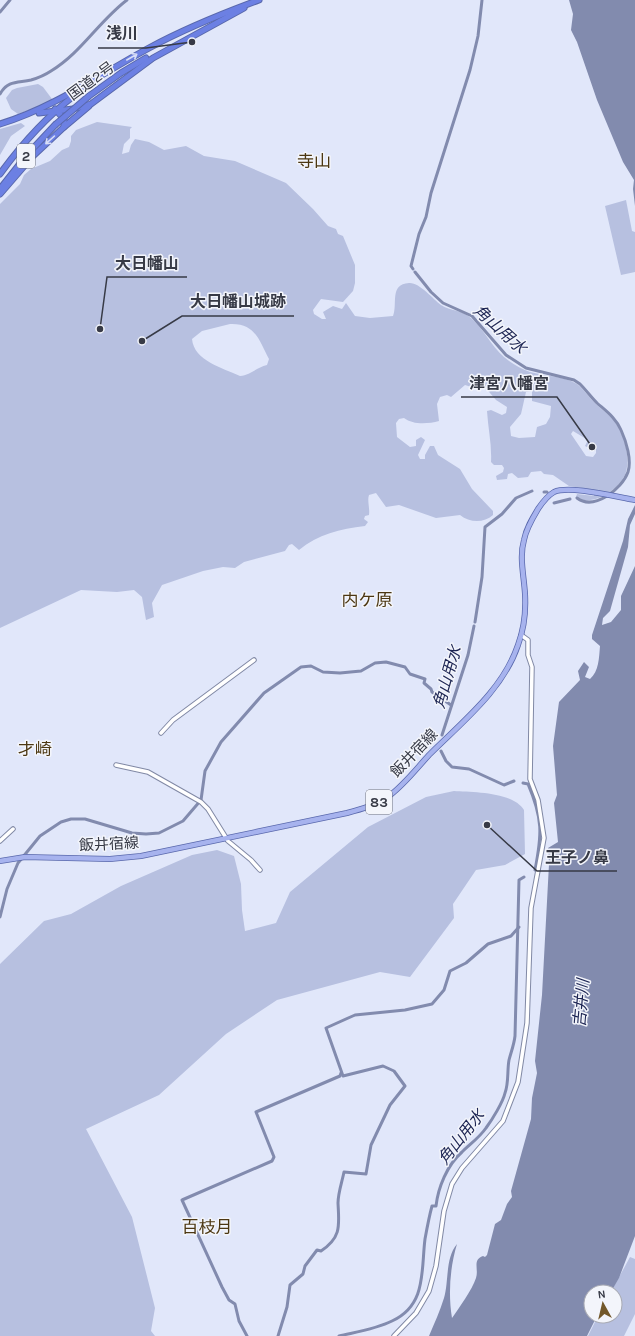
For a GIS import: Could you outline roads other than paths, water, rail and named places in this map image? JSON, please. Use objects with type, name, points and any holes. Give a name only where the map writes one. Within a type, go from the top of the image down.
[{"type":"highway","name":"国道2号","points":[[0,189],[26,156],[55,125],[89,96],[139,62],[260,0]]},
{"type":"highway","points":[[37,112],[87,85],[130,58],[184,30],[260,0]]},
{"type":"highway","points":[[0,194],[32,157],[64,127],[147,61],[247,7]]},
{"type":"highway","points":[[28,138],[57,110],[87,85]]},
{"type":"highway","points":[[70,99],[70,105],[81,107]]},
{"type":"highway","points":[[0,124],[50,108],[57,110],[81,107],[91,104]]},
{"type":"highway","points":[[57,110],[64,119],[64,127]]},
{"type":"highway","points":[[0,174],[43,119],[42,115],[37,112]]},
{"type":"main road","name":"飯井宿線","points":[[0,861],[25,857],[125,858],[369,807],[390,795],[493,689],[509,666],[521,635],[525,605],[522,552],[524,539],[528,527],[543,501],[554,492],[570,489],[635,500]]},
{"type":"street","points":[[394,1336],[416,1313],[429,1291],[436,1266],[448,1192],[455,1177],[462,1168],[503,1122],[514,1096],[526,1038],[531,908],[544,838],[538,800],[530,779],[532,667],[528,655],[528,640],[521,635]]},
{"type":"street","points":[[161,733],[173,720],[254,660]]},
{"type":"street","points":[[116,765],[148,772],[193,797],[208,809],[226,837],[260,870]]},
{"type":"street","points":[[0,841],[13,829]]},
{"type":"water","points":[[569,0],[635,0],[635,206],[633,189],[634,180],[623,162],[597,100],[577,42],[571,30],[573,14]]},
{"type":"water","name":"吉井川","points":[[635,505],[635,514],[630,525],[628,547],[610,611],[603,618],[602,625],[611,622],[621,610],[621,596],[635,566],[635,1236],[616,1284],[583,1284],[583,1324],[593,1324],[587,1336],[429,1336],[446,1292],[449,1263],[453,1250],[457,1244],[450,1281],[452,1318],[474,1283],[477,1275],[477,1262],[480,1258],[487,1255],[495,1224],[501,1220],[507,1204],[512,1197],[511,1191],[531,1119],[532,1098],[537,1073],[535,1061],[542,995],[549,864],[548,848],[558,842],[554,803],[557,795],[553,746],[559,702],[580,680],[578,671],[584,662],[589,667],[585,677],[590,679],[597,668],[600,646],[592,639],[592,635],[623,541],[628,519]]},
{"type":"waterway","points":[[0,12],[10,0]]},
{"type":"waterway","points":[[0,94],[6,86],[10,84],[39,77],[62,64],[117,8],[127,0]]},
{"type":"waterway","name":"角山用水","points":[[413,269],[411,266],[419,234],[426,217],[431,193],[470,70],[478,36],[482,0]]},
{"type":"waterway","name":"角山用水","points":[[415,272],[431,292],[443,303],[472,316],[506,355],[526,368],[574,380],[580,384],[616,422],[625,440],[629,456],[629,467],[625,479],[614,491],[599,500],[591,502],[577,498]]},
{"type":"waterway","name":"角山用水","points":[[475,622],[482,577],[485,527],[502,514],[516,498],[532,491]]},
{"type":"waterway","name":"角山用水","points":[[554,503],[570,499]]},
{"type":"waterway","name":"角山用水","points":[[442,735],[468,655],[474,626]]},
{"type":"waterway","points":[[0,917],[7,889],[18,863],[40,836],[61,822],[71,819],[85,819],[132,833],[146,834],[159,833],[183,821],[201,800],[205,771],[221,742],[264,693],[301,667],[311,666],[323,672],[340,673],[361,671],[375,663],[386,662],[405,667],[410,674],[425,679],[424,683],[431,689],[432,692],[451,705]]},
{"type":"waterway","name":"角山用水","points":[[441,751],[446,761],[452,767],[469,769],[504,785],[514,781]]},
{"type":"waterway","name":"角山用水","points":[[523,783],[528,784],[539,817],[540,836],[535,870]]},
{"type":"waterway","name":"角山用水","points":[[339,1336],[386,1324],[403,1314],[411,1306],[417,1296],[420,1286],[425,1239],[432,1206],[436,1206],[444,1177],[457,1157],[486,1128],[504,1097],[507,1085],[509,1060],[515,1036],[519,880],[524,877]]},
{"type":"waterway","points":[[278,1336],[287,1307],[290,1285],[303,1274],[305,1266],[317,1250],[321,1251],[328,1246],[336,1235],[339,1224],[339,1195],[344,1172],[366,1174],[371,1145],[390,1105],[405,1086],[394,1071],[383,1066],[343,1076],[326,1028],[355,1015],[405,1010],[432,1004],[444,990],[450,971],[466,963],[488,944],[511,936],[519,927]]},
{"type":"waterway","name":"角山用水","points":[[247,1336],[239,1321],[235,1304],[229,1300],[222,1287],[182,1200],[272,1161],[274,1157],[256,1112],[340,1076],[341,1073]]},
{"type":"place","name":"浅川","points":[[192,42]]},
{"type":"place","name":"大日幡山","points":[[100,329]]},
{"type":"place","name":"大日幡山城跡","points":[[142,341]]},
{"type":"place","name":"津宮八幡宮","points":[[592,447]]},
{"type":"place","name":"王子ノ鼻","points":[[487,825]]},
{"type":"district","name":"寺山","points":[[314,161]]},
{"type":"district","name":"内ケ原","points":[[367,600]]},
{"type":"district","name":"才崎","points":[[35,749]]},
{"type":"district","name":"百枝月","points":[[207,1227]]}]
